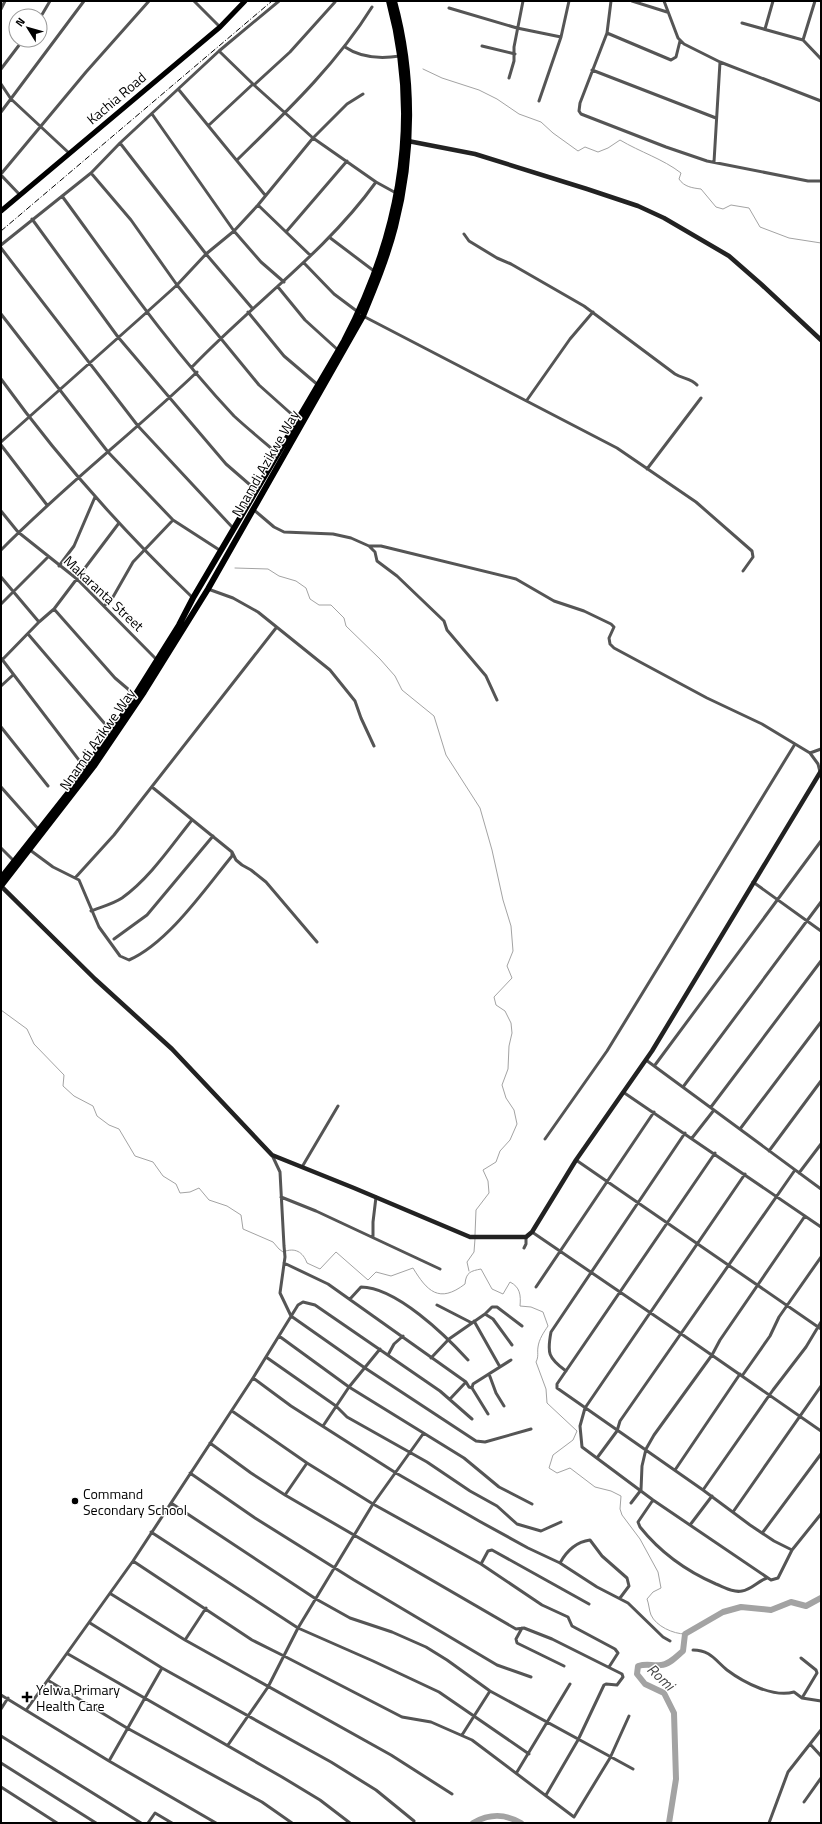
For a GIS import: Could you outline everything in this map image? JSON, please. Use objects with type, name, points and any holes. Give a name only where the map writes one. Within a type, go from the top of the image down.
[{"type":"highway","name":"Nnamdi Azikwe Way","points":[[1,878],[40,831],[86,769],[158,660],[297,419],[360,314],[386,240],[397,194],[403,149],[404,118],[400,56],[389,1]]},
{"type":"highway","name":"Nnamdi Azikwe Way","points":[[1,886],[103,753],[144,692],[208,589],[381,274],[395,227],[404,182],[408,141],[409,103],[406,59],[394,1]]},
{"type":"main road","name":"Kachia Road","points":[[1,211],[220,28],[245,1]]},
{"type":"street","points":[[1,9],[5,1]]},
{"type":"street","points":[[1,112],[84,1]]},
{"type":"street","points":[[20,194],[1,174],[149,1]]},
{"type":"street","points":[[194,1],[220,28]]},
{"type":"street","points":[[234,529],[138,426],[88,363],[1,247],[91,173],[120,143],[179,90],[219,51],[280,1]]},
{"type":"street","points":[[509,78],[515,54],[517,28],[523,1]]},
{"type":"street","points":[[539,101],[561,38],[570,1]]},
{"type":"street","points":[[611,1],[607,33],[579,107],[581,114],[666,148],[714,162],[808,181],[821,181]]},
{"type":"street","points":[[632,1],[667,12]]},
{"type":"street","points":[[664,1],[667,12],[680,41],[720,62],[821,101]]},
{"type":"street","points":[[765,29],[773,1]]},
{"type":"street","points":[[803,40],[815,1]]},
{"type":"street","points":[[209,125],[290,52],[335,2]]},
{"type":"street","points":[[236,160],[285,112],[345,47],[372,7]]},
{"type":"street","points":[[449,8],[517,28],[561,38]]},
{"type":"street","points":[[742,23],[803,40],[821,59]]},
{"type":"street","points":[[607,33],[671,60],[676,57],[680,41]]},
{"type":"street","points":[[482,46],[515,54]]},
{"type":"street","points":[[345,47],[362,55],[372,57],[400,56]]},
{"type":"street","points":[[1,69],[17,48]]},
{"type":"street","points":[[219,51],[253,85],[314,138],[376,182],[397,194]]},
{"type":"street","points":[[714,162],[720,62]]},
{"type":"street","points":[[592,70],[716,118]]},
{"type":"street","points":[[1,84],[11,99],[69,153]]},
{"type":"street","points":[[179,90],[265,195]]},
{"type":"street","points":[[1,442],[88,363],[178,285],[206,254],[234,231],[258,205],[314,138],[347,104],[363,94]]},
{"type":"street","points":[[152,114],[234,231],[261,262],[284,282]]},
{"type":"street","points":[[408,141],[475,154],[594,191],[638,206],[664,218],[729,256],[762,284],[821,340]]},
{"type":"street","points":[[120,143],[206,254],[252,308]]},
{"type":"street","points":[[286,232],[347,161]]},
{"type":"street","points":[[91,173],[131,220],[178,285],[259,385],[297,419]]},
{"type":"street","points":[[192,367],[252,308],[284,282],[304,263],[310,255],[357,209],[376,182]]},
{"type":"street","points":[[62,196],[147,312],[192,367],[235,416],[278,454]]},
{"type":"street","points":[[258,205],[310,255]]},
{"type":"street","points":[[32,220],[118,337],[226,464],[256,491]]},
{"type":"street","points":[[464,234],[469,241],[497,258],[511,264],[593,312],[675,374],[683,379],[692,379],[697,385]]},
{"type":"street","points":[[329,237],[376,271]]},
{"type":"street","points":[[304,263],[334,294],[360,314],[475,376],[527,400],[617,448],[696,502],[752,551],[753,557],[743,571]]},
{"type":"street","points":[[278,287],[305,320],[338,350]]},
{"type":"street","points":[[248,312],[284,356],[318,385]]},
{"type":"street","points":[[527,400],[570,339],[593,312]]},
{"type":"street","points":[[1,314],[58,390],[108,452],[173,520],[221,551]]},
{"type":"street","points":[[1,550],[47,505],[138,426],[197,372]]},
{"type":"street","points":[[1,379],[77,478],[144,550],[193,598]]},
{"type":"street","points":[[647,469],[701,398]]},
{"type":"street","points":[[1,445],[47,505]]},
{"type":"street","points":[[60,566],[74,546],[95,497]]},
{"type":"street","points":[[252,509],[274,527],[284,532],[333,534],[351,538],[368,546],[374,552],[377,561],[397,576],[444,621],[447,630],[486,676],[497,700]]},
{"type":"street","name":"Makaranta Street","points":[[1,511],[18,532],[77,579],[158,660]]},
{"type":"street","points":[[104,606],[113,597],[133,562],[173,520]]},
{"type":"street","points":[[86,769],[2,659],[54,609],[119,523]]},
{"type":"street","points":[[272,1155],[470,1237],[526,1237],[532,1232],[576,1160],[646,1060],[820,772],[818,764],[810,753],[762,724],[707,698],[620,652],[610,644],[609,638],[614,627],[584,610],[554,601],[516,579],[381,546],[368,546]]},
{"type":"street","points":[[1,604],[48,557]]},
{"type":"street","points":[[1,577],[39,622]]},
{"type":"street","points":[[208,589],[233,598],[258,612],[330,670],[340,680],[355,701],[374,746]]},
{"type":"street","points":[[54,609],[115,678],[135,695]]},
{"type":"street","points":[[75,878],[114,835],[276,628]]},
{"type":"street","points":[[28,634],[111,732]]},
{"type":"street","points":[[1,686],[13,675]]},
{"type":"street","points":[[1,727],[48,786]]},
{"type":"street","points":[[545,1139],[607,1051],[795,744]]},
{"type":"street","points":[[810,753],[821,749]]},
{"type":"street","points":[[1,787],[40,831]]},
{"type":"street","points":[[152,787],[232,852],[242,865],[266,882],[317,942]]},
{"type":"street","points":[[91,911],[114,902],[130,891],[166,853],[192,820]]},
{"type":"street","points":[[114,939],[148,915],[213,836]]},
{"type":"street","points":[[655,1065],[821,841]]},
{"type":"street","points":[[1,848],[15,862]]},
{"type":"street","points":[[30,850],[53,867],[75,878],[82,884],[91,911],[99,927],[120,956],[129,960],[151,948],[173,925],[232,856],[232,852]]},
{"type":"street","points":[[754,882],[821,931]]},
{"type":"street","points":[[1,886],[94,979],[172,1049],[272,1155],[280,1172],[285,1257],[280,1292],[291,1316],[365,1368],[480,1442],[497,1440],[531,1429]]},
{"type":"street","points":[[683,1087],[821,902]]},
{"type":"street","points":[[692,1138],[821,961]]},
{"type":"street","points":[[740,1129],[821,1022]]},
{"type":"street","points":[[646,1060],[655,1065],[821,1189]]},
{"type":"street","points":[[769,1151],[821,1081]]},
{"type":"street","points":[[623,1092],[715,1153],[821,1227]]},
{"type":"street","points":[[302,1167],[338,1106]]},
{"type":"street","points":[[536,1287],[654,1112]]},
{"type":"street","points":[[566,1371],[549,1354],[551,1332],[590,1271],[685,1133]]},
{"type":"street","points":[[800,1173],[821,1144]]},
{"type":"street","points":[[715,1153],[557,1384],[557,1388],[617,1431],[646,1449],[774,1541],[792,1550]]},
{"type":"street","points":[[576,1160],[821,1329]]},
{"type":"street","points":[[597,1458],[617,1431],[620,1421],[680,1332],[795,1170]]},
{"type":"street","points":[[745,1174],[585,1408],[580,1426],[582,1447],[654,1500],[758,1570],[770,1580],[778,1578],[792,1550],[821,1514]]},
{"type":"street","points":[[281,1197],[440,1269]]},
{"type":"street","points":[[373,1238],[372,1222],[376,1197]]},
{"type":"street","points":[[631,1503],[641,1490],[642,1466],[646,1449],[654,1435],[712,1355],[720,1340],[805,1216]]},
{"type":"street","points":[[532,1232],[680,1332],[821,1431]]},
{"type":"street","points":[[524,1248],[526,1244],[526,1237]]},
{"type":"street","points":[[675,1470],[821,1257]]},
{"type":"street","points":[[284,1264],[328,1284],[466,1382],[469,1387],[472,1388],[488,1414]]},
{"type":"street","points":[[350,1299],[361,1287],[391,1296],[436,1326],[468,1360]]},
{"type":"street","points":[[27,1709],[49,1681],[111,1594],[232,1411],[298,1305],[303,1302],[315,1305],[450,1399],[472,1419]]},
{"type":"street","points":[[437,1305],[473,1322],[500,1367]]},
{"type":"street","points":[[431,1358],[449,1339],[485,1314],[492,1307],[497,1307],[522,1326]]},
{"type":"street","points":[[485,1314],[493,1319],[512,1345]]},
{"type":"street","points":[[703,1490],[806,1347],[821,1322]]},
{"type":"street","points":[[279,1336],[349,1387],[464,1458],[499,1487],[532,1504]]},
{"type":"street","points":[[388,1355],[394,1344],[402,1336]]},
{"type":"street","points":[[323,1426],[349,1387],[380,1349]]},
{"type":"street","points":[[266,1357],[336,1406],[347,1416],[384,1439],[410,1452],[497,1506],[517,1524],[540,1531],[561,1522]]},
{"type":"street","points":[[472,1388],[473,1384],[511,1360]]},
{"type":"street","points":[[489,1374],[496,1393],[504,1406]]},
{"type":"street","points":[[253,1378],[323,1426],[396,1473],[528,1548],[560,1563],[597,1587],[620,1598],[634,1608],[663,1637],[670,1641]]},
{"type":"street","points":[[450,1399],[466,1382]]},
{"type":"street","points":[[733,1512],[821,1386]]},
{"type":"street","points":[[232,1411],[307,1463],[373,1504],[481,1564],[525,1595],[568,1617],[572,1626],[615,1649],[618,1653],[609,1667]]},
{"type":"street","points":[[228,1745],[268,1687],[298,1628],[373,1504],[423,1434]]},
{"type":"street","points":[[210,1443],[285,1495],[516,1630],[522,1628],[552,1639],[622,1674],[623,1677],[617,1685],[604,1685],[578,1740],[546,1795]]},
{"type":"street","points":[[763,1532],[821,1454]]},
{"type":"street","points":[[285,1495],[307,1463]]},
{"type":"street","points":[[190,1473],[255,1518],[335,1568],[497,1665],[531,1677]]},
{"type":"street","points":[[690,1525],[712,1496]]},
{"type":"street","points":[[654,1500],[638,1522],[640,1527],[658,1548],[695,1575],[732,1591],[741,1592],[767,1578]]},
{"type":"street","points":[[171,1503],[316,1599],[350,1618],[392,1632],[426,1647],[448,1660],[490,1691],[610,1758],[633,1769]]},
{"type":"street","points":[[151,1532],[298,1628],[439,1692],[529,1754]]},
{"type":"street","points":[[560,1563],[567,1552],[590,1540],[602,1556],[627,1578],[629,1586],[620,1598]]},
{"type":"street","points":[[481,1564],[488,1550],[492,1550],[589,1604]]},
{"type":"street","points":[[133,1561],[206,1608],[252,1640],[402,1718],[431,1722],[472,1740],[517,1772],[571,1815],[576,1816],[610,1758],[629,1716]]},
{"type":"street","points":[[111,1594],[185,1640],[391,1755],[452,1794]]},
{"type":"street","points":[[185,1640],[206,1608]]},
{"type":"street","points":[[90,1622],[162,1668],[331,1762],[376,1790],[414,1821]]},
{"type":"street","points":[[522,1628],[516,1639],[517,1643],[564,1666]]},
{"type":"street","points":[[693,1650],[708,1652],[726,1669],[755,1685],[786,1694],[794,1692],[802,1698],[821,1701]]},
{"type":"street","points":[[68,1654],[228,1745],[320,1800],[350,1823]]},
{"type":"street","points":[[801,1658],[816,1670],[817,1673],[802,1698]]},
{"type":"street","points":[[109,1761],[144,1697],[162,1668]]},
{"type":"street","points":[[49,1681],[127,1728],[262,1802],[292,1823]]},
{"type":"street","points":[[517,1772],[570,1684]]},
{"type":"street","points":[[462,1735],[473,1715],[490,1691]]},
{"type":"street","points":[[1,1695],[27,1709],[109,1761],[216,1823]]},
{"type":"street","points":[[1,1709],[8,1698]]},
{"type":"street","points":[[769,1823],[788,1772],[821,1730]]},
{"type":"street","points":[[1,1736],[141,1823]]},
{"type":"street","points":[[810,1744],[821,1756]]},
{"type":"street","points":[[1,1763],[96,1823]]},
{"type":"street","points":[[804,1802],[821,1778]]},
{"type":"street","points":[[1,1787],[56,1823]]},
{"type":"street","points":[[148,1823],[155,1813],[172,1823]]},
{"type":"waterway","points":[[423,69],[442,78],[479,90],[497,99],[519,114],[541,122],[553,133],[578,151],[585,147],[598,152],[608,148],[620,140],[674,168],[681,173],[679,179],[683,184],[689,187],[701,189],[716,207],[723,209],[731,205],[749,208],[760,227],[789,238],[821,243]]},
{"type":"waterway","points":[[235,568],[268,569],[279,576],[296,581],[306,588],[310,599],[319,605],[331,605],[344,618],[346,626],[395,676],[402,690],[434,716],[446,755],[480,808],[511,926],[513,951],[507,966],[512,978],[494,997],[496,1005],[505,1011],[511,1023],[512,1033],[509,1046],[508,1069],[502,1085],[506,1098],[514,1110],[517,1124],[510,1140],[500,1151],[496,1162],[483,1170],[488,1181],[489,1193],[476,1210],[475,1235]]},
{"type":"waterway","points":[[1,1010],[27,1029],[34,1044],[64,1075],[63,1086],[74,1096],[93,1106],[97,1116],[109,1125],[119,1129],[135,1156],[153,1162],[163,1176],[176,1184],[180,1193],[190,1192],[199,1188],[209,1200],[227,1206],[241,1215],[243,1229],[273,1242],[283,1252],[295,1250],[301,1253],[307,1263],[320,1269],[336,1252],[368,1280],[376,1272],[391,1276],[413,1268],[423,1283],[434,1292],[441,1294],[456,1290],[465,1284],[470,1273],[474,1270],[481,1269],[492,1289],[503,1294],[510,1282],[516,1286],[520,1295],[520,1306],[531,1307],[543,1312],[548,1326],[539,1341],[536,1362],[546,1389],[547,1403],[577,1431],[573,1440],[553,1455],[549,1468],[557,1473],[570,1468],[595,1487],[611,1491],[621,1496],[620,1509],[622,1515],[640,1539],[658,1572],[661,1588],[653,1592],[647,1599],[651,1615],[653,1619],[665,1629],[675,1633],[685,1634]]},
{"type":"waterway","points":[[469,1271],[467,1262],[474,1252],[475,1239]]},
{"type":"waterway","name":"Romi","points":[[669,1823],[676,1779],[674,1713],[664,1693],[645,1684],[637,1674],[638,1666],[664,1665],[670,1662],[683,1651],[685,1634],[723,1612],[741,1607],[771,1610],[791,1602],[806,1606],[821,1598]]},
{"type":"waterway","name":"Romi","points":[[473,1823],[491,1816],[503,1816],[521,1823]]},
{"type":"railway","points":[[1,231],[272,1]]},
{"type":"place","name":"Command Secondary School","points":[[75,1501]]},
{"type":"place","name":"Yelwa Primary Health Care","points":[[27,1697]]}]
